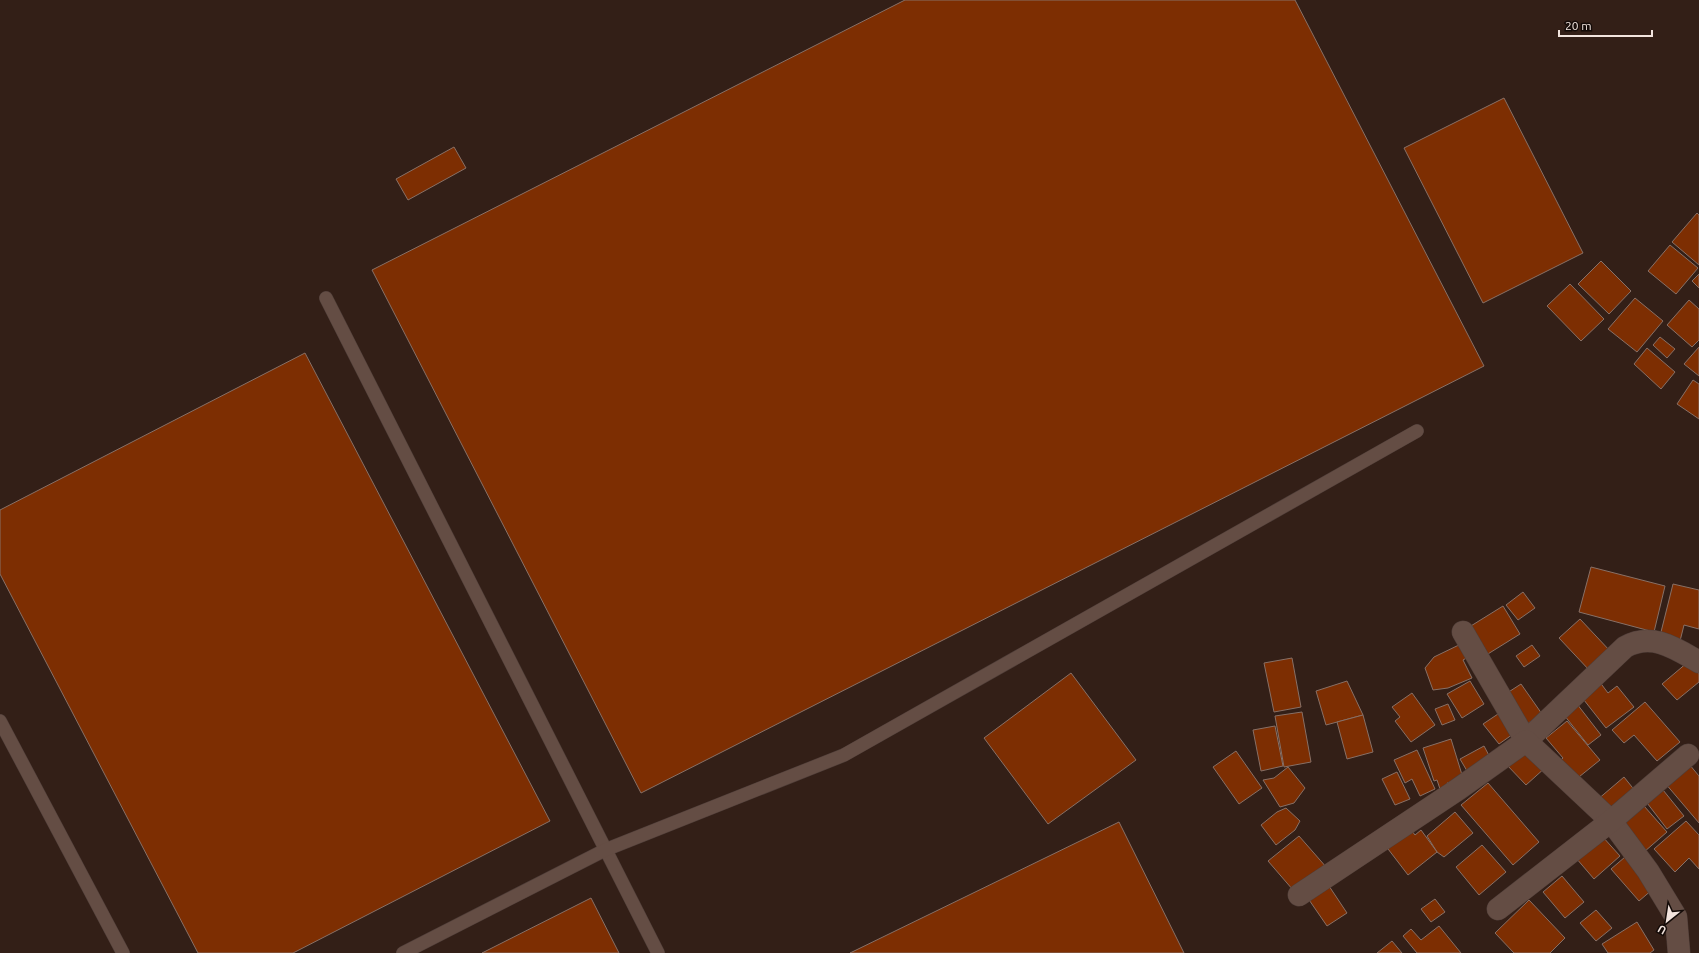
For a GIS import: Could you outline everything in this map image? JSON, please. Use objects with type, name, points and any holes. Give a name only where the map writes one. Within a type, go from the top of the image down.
[{"type":"street","points":[[1463,632],[1526,741],[1611,821],[1648,871],[1676,917],[1679,953]]},
{"type":"street","points":[[1299,895],[1457,790],[1526,741],[1625,647],[1635,641],[1648,640],[1667,644],[1699,662]]},
{"type":"street","points":[[1498,909],[1611,821],[1688,755]]},
{"type":"lane","points":[[326,298],[658,953]]},
{"type":"lane","points":[[403,953],[605,850],[844,755],[1417,431]]},
{"type":"lane","points":[[0,721],[123,953]]},
{"type":"building","points":[[905,0],[1295,0],[1484,366],[641,793],[372,270]]},
{"type":"building","points":[[1504,98],[1583,253],[1483,303],[1404,148]]},
{"type":"building","points":[[454,147],[466,168],[408,200],[396,179]]},
{"type":"building","points":[[1697,213],[1699,215],[1699,265],[1672,242]]},
{"type":"building","points":[[1670,245],[1698,268],[1676,294],[1648,271]]},
{"type":"building","points":[[1601,261],[1631,291],[1609,314],[1578,284]]},
{"type":"building","points":[[1699,274],[1699,288],[1692,281]]},
{"type":"building","points":[[1570,284],[1604,319],[1581,341],[1547,306]]},
{"type":"building","points":[[1635,298],[1663,321],[1637,352],[1608,329]]},
{"type":"building","points":[[1689,300],[1699,309],[1699,340],[1692,347],[1667,325]]},
{"type":"building","points":[[1660,337],[1675,349],[1667,358],[1653,345]]},
{"type":"building","points":[[1699,347],[1699,376],[1684,364]]},
{"type":"building","points":[[1647,348],[1675,372],[1661,389],[1634,364]]},
{"type":"building","points":[[305,353],[550,821],[293,953],[198,953],[0,574],[0,510]]},
{"type":"building","points":[[1693,380],[1699,384],[1699,419],[1677,404]]},
{"type":"building","points":[[1591,567],[1665,586],[1654,632],[1579,612]]},
{"type":"building","points":[[1673,584],[1699,590],[1699,629],[1684,625],[1680,641],[1660,636]]},
{"type":"building","points":[[1523,592],[1535,608],[1518,620],[1506,605]]},
{"type":"building","points":[[1503,606],[1520,634],[1483,657],[1466,629]]},
{"type":"building","points":[[1580,619],[1611,652],[1590,671],[1559,638]]},
{"type":"building","points":[[1463,643],[1470,656],[1463,660],[1472,678],[1448,688],[1433,690],[1425,668],[1434,657]]},
{"type":"building","points":[[1532,645],[1540,656],[1524,667],[1516,656]]},
{"type":"building","points":[[1292,658],[1301,707],[1274,712],[1264,663]]},
{"type":"building","points":[[1688,662],[1699,674],[1699,682],[1677,700],[1662,684]]},
{"type":"building","points":[[1071,673],[1136,760],[1048,824],[984,738]]},
{"type":"building","points":[[1347,681],[1363,715],[1326,725],[1316,691]]},
{"type":"building","points":[[1470,681],[1484,704],[1462,718],[1447,694]]},
{"type":"building","points":[[1599,681],[1608,693],[1617,686],[1634,707],[1606,728],[1580,695]]},
{"type":"building","points":[[1521,684],[1542,714],[1524,726],[1504,695]]},
{"type":"building","points":[[1412,693],[1435,725],[1411,742],[1395,721],[1400,717],[1392,707]]},
{"type":"building","points":[[1645,702],[1680,742],[1657,761],[1634,735],[1624,743],[1612,730]]},
{"type":"building","points":[[1448,704],[1455,720],[1442,725],[1435,709]]},
{"type":"building","points":[[1577,704],[1601,735],[1588,745],[1564,715]]},
{"type":"building","points":[[1302,712],[1311,762],[1284,767],[1275,716]]},
{"type":"building","points":[[1501,712],[1516,732],[1499,744],[1483,724]]},
{"type":"building","points":[[1363,715],[1373,752],[1347,759],[1337,722]]},
{"type":"building","points":[[1567,721],[1600,760],[1574,781],[1557,763],[1563,758],[1546,738]]},
{"type":"building","points":[[1275,726],[1283,766],[1261,771],[1253,730]]},
{"type":"building","points":[[1451,739],[1463,778],[1447,783],[1450,792],[1442,795],[1437,780],[1434,781],[1423,748]]},
{"type":"building","points":[[1484,746],[1493,763],[1470,776],[1460,759]]},
{"type":"building","points":[[1525,746],[1546,767],[1526,785],[1506,764]]},
{"type":"building","points":[[1417,750],[1435,789],[1420,796],[1412,779],[1405,783],[1394,760]]},
{"type":"building","points":[[1236,751],[1262,788],[1239,804],[1213,767]]},
{"type":"building","points":[[1689,764],[1699,776],[1699,823],[1665,783]]},
{"type":"building","points":[[1288,767],[1305,788],[1294,803],[1280,807],[1263,780],[1274,778]]},
{"type":"building","points":[[1397,772],[1410,799],[1395,805],[1382,779]]},
{"type":"building","points":[[1624,777],[1636,792],[1611,815],[1597,800]]},
{"type":"building","points":[[1488,783],[1539,842],[1513,865],[1461,805]]},
{"type":"building","points":[[1659,785],[1684,816],[1667,829],[1644,799]]},
{"type":"building","points":[[1644,806],[1667,832],[1644,852],[1622,826]]},
{"type":"building","points":[[1286,808],[1300,821],[1295,830],[1276,845],[1261,825],[1277,812]]},
{"type":"building","points":[[1455,812],[1473,833],[1444,857],[1437,852],[1427,836]]},
{"type":"building","points":[[1686,821],[1699,835],[1699,869],[1689,858],[1675,872],[1654,849]]},
{"type":"building","points":[[1119,822],[1184,953],[850,953]]},
{"type":"building","points":[[1409,827],[1415,835],[1421,830],[1437,852],[1408,875],[1385,845]]},
{"type":"building","points":[[1299,836],[1327,868],[1293,890],[1268,861]]},
{"type":"building","points":[[1602,836],[1620,856],[1594,879],[1576,858]]},
{"type":"building","points":[[1482,845],[1506,872],[1479,895],[1456,867]]},
{"type":"building","points":[[1625,857],[1653,889],[1639,901],[1611,869]]},
{"type":"building","points":[[1562,876],[1584,902],[1565,918],[1543,892]]},
{"type":"building","points":[[1325,880],[1347,913],[1327,926],[1305,894]]},
{"type":"building","points":[[591,898],[619,953],[482,953]]},
{"type":"building","points":[[1435,899],[1445,912],[1431,922],[1421,909]]},
{"type":"building","points":[[1529,900],[1565,938],[1550,953],[1514,953],[1495,933]]},
{"type":"building","points":[[1596,910],[1612,928],[1596,941],[1580,923]]},
{"type":"building","points":[[1637,922],[1654,950],[1650,953],[1608,953],[1602,944]]},
{"type":"building","points":[[1439,926],[1461,953],[1417,953],[1403,936],[1411,929],[1421,940]]},
{"type":"building","points":[[1392,941],[1402,953],[1377,953]]}]
